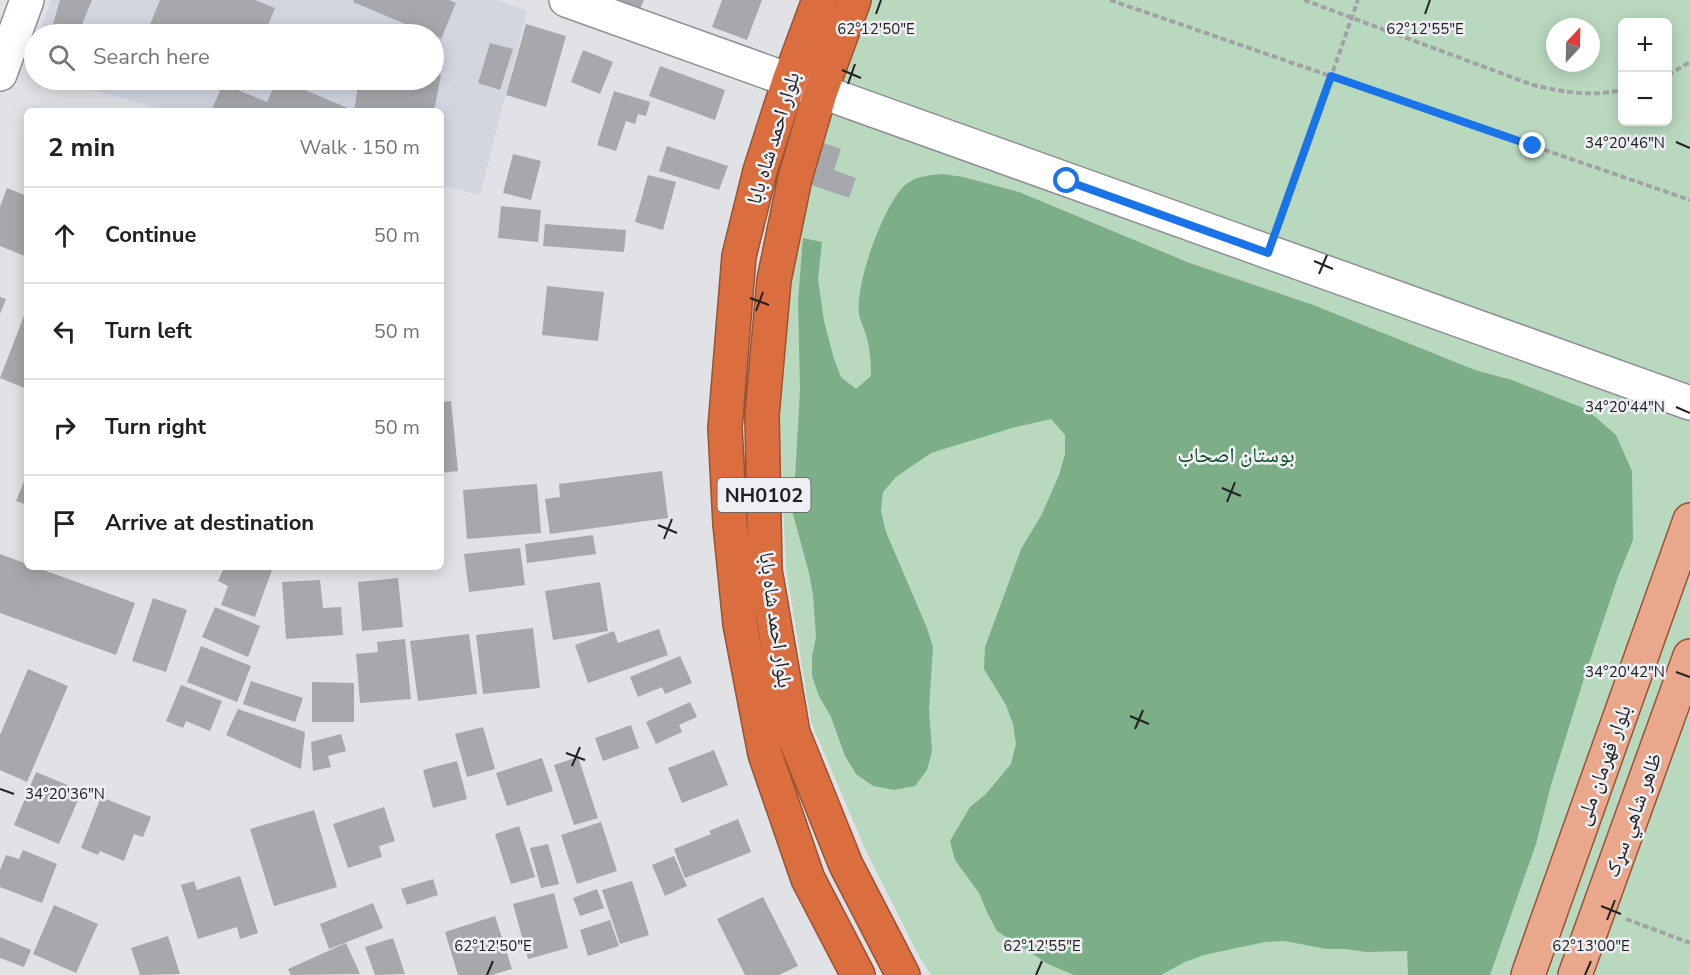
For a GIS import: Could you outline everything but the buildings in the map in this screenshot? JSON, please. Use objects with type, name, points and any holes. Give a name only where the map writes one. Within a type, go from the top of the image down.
[{"type":"highway","name":"بلوار احمد شاه بابا","points":[[819,0],[789,81],[760,171],[739,256],[725,429],[730,524],[740,624],[765,754],[808,879],[858,975]]},
{"type":"highway","name":"بلوار احمد شاه بابا","points":[[854,0],[820,93],[795,178],[774,279],[762,415],[765,570],[793,733],[846,865],[903,975]]},
{"type":"main road","name":"بلوار قهرمان ملی","points":[[1528,975],[1690,520]]},
{"type":"main road","name":"ظاهر شاهي سړک","points":[[1575,975],[1690,656]]},
{"type":"street","points":[[0,74],[27,0]]},
{"type":"street","points":[[566,0],[820,93],[1690,403]]},
{"type":"path","points":[[1110,0],[1690,200]]},
{"type":"path","points":[[1304,0],[1533,85],[1587,94],[1618,91]]},
{"type":"path","points":[[1268,253],[1358,0]]},
{"type":"path","points":[[1672,73],[1690,62]]},
{"type":"path","points":[[1599,909],[1690,943]]},
{"type":"shaded area","points":[[51,0],[497,0],[527,11],[480,195],[444,186],[444,108],[159,108],[92,90],[444,90],[444,24],[43,24]]},
{"type":"green space","name":"بوستان اصحاب","points":[[865,0],[1690,0],[1690,975],[931,975],[920,958],[865,849],[811,722],[786,568],[778,399],[788,256]]},
{"type":"green space","points":[[943,174],[1019,192],[1187,262],[1316,306],[1475,370],[1512,380],[1586,409],[1616,435],[1632,471],[1633,540],[1586,672],[1551,785],[1536,844],[1490,975],[1408,975],[1407,951],[1366,952],[1326,949],[1285,941],[1265,942],[1204,955],[1161,975],[1074,975],[1048,964],[997,931],[979,893],[955,860],[950,841],[970,807],[985,795],[1011,764],[1016,744],[1013,724],[1006,705],[984,669],[985,647],[1021,549],[1042,514],[1059,475],[1065,454],[1065,435],[1051,419],[1012,428],[931,453],[896,477],[883,492],[881,511],[886,532],[933,647],[929,710],[932,751],[927,770],[915,786],[894,790],[873,786],[856,774],[845,756],[831,717],[819,696],[812,676],[812,656],[816,637],[813,595],[793,514],[800,390],[798,300],[803,238],[822,242],[818,280],[824,321],[841,377],[856,389],[871,376],[869,350],[860,317],[859,301],[861,284],[879,228],[904,186],[917,178]]},
{"type":"route","points":[[1067,181],[1268,253],[1331,76],[1533,146]]}]
